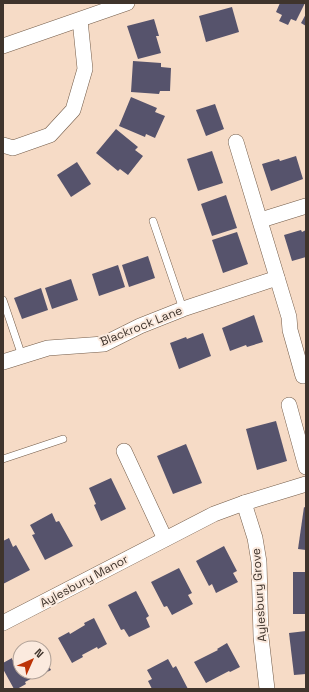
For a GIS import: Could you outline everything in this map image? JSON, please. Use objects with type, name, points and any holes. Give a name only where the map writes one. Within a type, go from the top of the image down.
[{"type":"street","points":[[3,46],[127,3]]},
{"type":"street","points":[[3,145],[14,148],[50,135],[73,110],[85,69],[80,20]]},
{"type":"street","points":[[236,142],[261,220],[289,317],[290,330],[303,376],[306,375]]},
{"type":"street","points":[[261,220],[306,206]]},
{"type":"street","name":"Blackrock Lane","points":[[3,362],[48,348],[104,344],[140,326],[182,309],[277,278]]},
{"type":"street","points":[[289,405],[306,467]]},
{"type":"street","points":[[124,451],[165,539]]},
{"type":"street","name":"Aylesbury Manor","points":[[3,623],[214,514],[306,484]]},
{"type":"street","name":"Aylesbury Grove","points":[[244,503],[255,538],[259,562],[261,637],[267,689]]},
{"type":"lane","points":[[153,220],[182,309]]},
{"type":"lane","points":[[3,300],[22,356]]},
{"type":"lane","points":[[3,459],[63,439]]},
{"type":"building","points":[[280,3],[305,3],[296,21],[291,19],[288,25],[279,21],[282,15],[276,12]]},
{"type":"building","points":[[232,7],[239,32],[206,42],[199,16]]},
{"type":"building","points":[[306,14],[306,26],[301,23]]},
{"type":"building","points":[[154,19],[159,36],[156,36],[161,53],[138,59],[127,26]]},
{"type":"building","points":[[133,61],[161,63],[161,67],[171,68],[170,91],[160,91],[159,94],[131,92]]},
{"type":"building","points":[[131,97],[157,108],[155,112],[165,116],[155,138],[146,134],[145,137],[119,126]]},
{"type":"building","points":[[215,104],[224,129],[206,136],[196,110]]},
{"type":"building","points":[[116,129],[138,147],[135,150],[143,156],[128,175],[120,169],[118,171],[96,153]]},
{"type":"building","points":[[212,151],[223,183],[198,191],[187,159]]},
{"type":"building","points":[[296,156],[303,179],[271,191],[262,164],[279,159],[280,161]]},
{"type":"building","points":[[77,162],[91,184],[71,197],[57,175]]},
{"type":"building","points":[[226,195],[237,228],[212,236],[201,204]]},
{"type":"building","points":[[301,230],[302,232],[306,230],[306,257],[292,261],[284,235]]},
{"type":"building","points":[[237,232],[248,264],[223,273],[212,240]]},
{"type":"building","points":[[148,256],[155,278],[129,287],[122,265]]},
{"type":"building","points":[[118,265],[125,287],[99,296],[92,274]]},
{"type":"building","points":[[71,279],[78,300],[52,309],[45,288]]},
{"type":"building","points":[[41,288],[48,310],[22,319],[14,298]]},
{"type":"building","points":[[254,315],[263,342],[247,347],[246,345],[230,351],[222,328]]},
{"type":"building","points":[[203,333],[211,356],[179,369],[170,343]]},
{"type":"building","points":[[276,421],[287,461],[257,470],[246,429]]},
{"type":"building","points":[[186,444],[202,483],[173,494],[157,456]]},
{"type":"building","points":[[111,478],[126,509],[101,521],[89,488]]},
{"type":"building","points":[[304,507],[306,508],[306,550],[298,549]]},
{"type":"building","points":[[52,513],[56,522],[59,521],[73,546],[45,560],[32,535],[35,534],[30,525]]},
{"type":"building","points":[[9,538],[13,547],[16,545],[30,570],[3,584],[3,541]]},
{"type":"building","points":[[224,546],[237,571],[233,573],[238,582],[216,593],[212,584],[209,586],[196,561]]},
{"type":"building","points":[[179,568],[192,593],[188,595],[193,604],[172,615],[167,606],[164,607],[151,582]]},
{"type":"building","points":[[293,572],[306,572],[306,614],[293,614]]},
{"type":"building","points":[[136,591],[149,616],[146,618],[150,627],[129,637],[124,629],[121,630],[108,605]]},
{"type":"building","points":[[94,618],[107,644],[98,649],[97,647],[82,655],[83,657],[72,663],[58,638],[69,632],[70,634],[85,625],[84,623]]},
{"type":"building","points":[[306,631],[306,674],[294,675],[289,633]]},
{"type":"building","points":[[227,643],[240,667],[206,683],[194,662],[218,650],[217,649]]},
{"type":"building","points":[[12,658],[12,680],[29,680],[25,682],[26,684],[17,689],[14,689],[3,669],[3,663]]},
{"type":"building","points":[[168,659],[173,668],[176,666],[188,689],[152,689],[148,681],[152,679],[147,670]]}]
